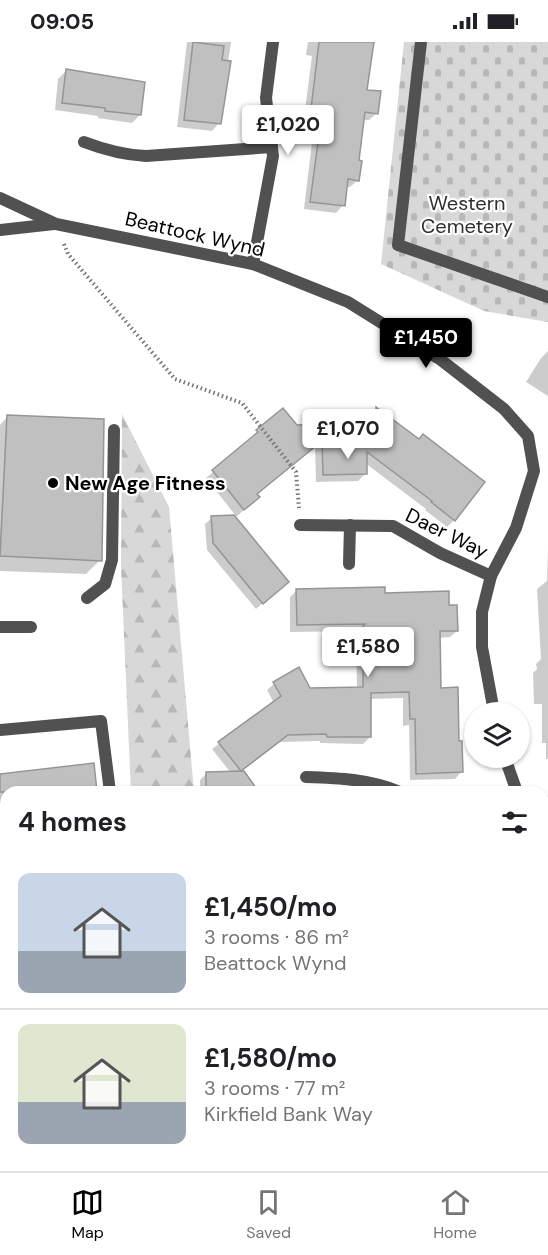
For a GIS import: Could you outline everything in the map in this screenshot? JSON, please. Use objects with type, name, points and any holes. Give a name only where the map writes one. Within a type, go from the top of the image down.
[{"type":"street","points":[[253,264],[273,156],[266,98],[273,42]]},
{"type":"street","points":[[421,42],[398,245],[548,297]]},
{"type":"street","points":[[84,142],[107,151],[146,156],[272,147]]},
{"type":"street","name":"Beattock Wynd","points":[[0,198],[56,224],[253,264],[348,302],[441,360],[504,409],[528,436],[534,471],[516,528],[491,576],[482,612],[482,646],[492,702]]},
{"type":"street","name":"Beattock Wynd","points":[[0,230],[56,224]]},
{"type":"street","points":[[87,598],[105,584],[112,560],[114,430]]},
{"type":"street","points":[[534,471],[548,470]]},
{"type":"street","name":"Daer Way","points":[[300,525],[393,526],[440,554],[491,576]]},
{"type":"street","points":[[349,564],[350,525]]},
{"type":"street","points":[[0,627],[31,627]]},
{"type":"street","points":[[0,730],[101,721],[109,786]]},
{"type":"street","points":[[509,768],[515,786]]},
{"type":"street","points":[[306,777],[354,779],[379,786]]},
{"type":"street","points":[[353,786],[354,779]]},
{"type":"path","points":[[56,224],[68,254],[175,378],[242,403],[296,472],[300,525]]},
{"type":"green space","name":"Western Cemetery","points":[[404,42],[548,42],[548,322],[484,311],[381,264]]},
{"type":"green space","points":[[122,414],[169,507],[193,786],[131,786],[121,567]]},
{"type":"building","points":[[193,42],[224,46],[222,60],[231,61],[221,124],[184,120]]},
{"type":"building","points":[[319,42],[374,42],[367,90],[381,91],[378,114],[365,112],[359,160],[362,161],[359,181],[348,179],[345,206],[310,202],[319,135],[308,134]]},
{"type":"building","points":[[66,69],[145,82],[141,115],[62,103]]},
{"type":"building","points":[[376,407],[419,439],[423,434],[485,482],[455,521],[367,452],[367,474],[323,475],[322,441],[257,494],[260,497],[244,510],[212,470],[283,408],[297,425],[344,423],[330,434],[376,433]]},
{"type":"building","name":"New Age Fitness","points":[[7,415],[104,419],[102,561],[0,556]]},
{"type":"building","points":[[234,515],[289,582],[263,604],[213,543],[211,516]]},
{"type":"building","points":[[385,587],[385,593],[449,591],[449,605],[457,605],[458,631],[440,631],[441,688],[458,687],[459,741],[462,741],[463,772],[416,774],[415,719],[410,719],[409,692],[371,693],[371,737],[327,737],[326,734],[288,735],[241,771],[218,742],[281,696],[273,682],[299,667],[310,688],[363,687],[363,626],[365,624],[297,625],[296,589]]},
{"type":"building","points":[[94,763],[96,786],[0,786],[0,774]]},
{"type":"building","points":[[244,771],[255,786],[206,786],[206,772]]},
{"type":"place","name":"New Age Fitness","points":[[53,483]]}]
